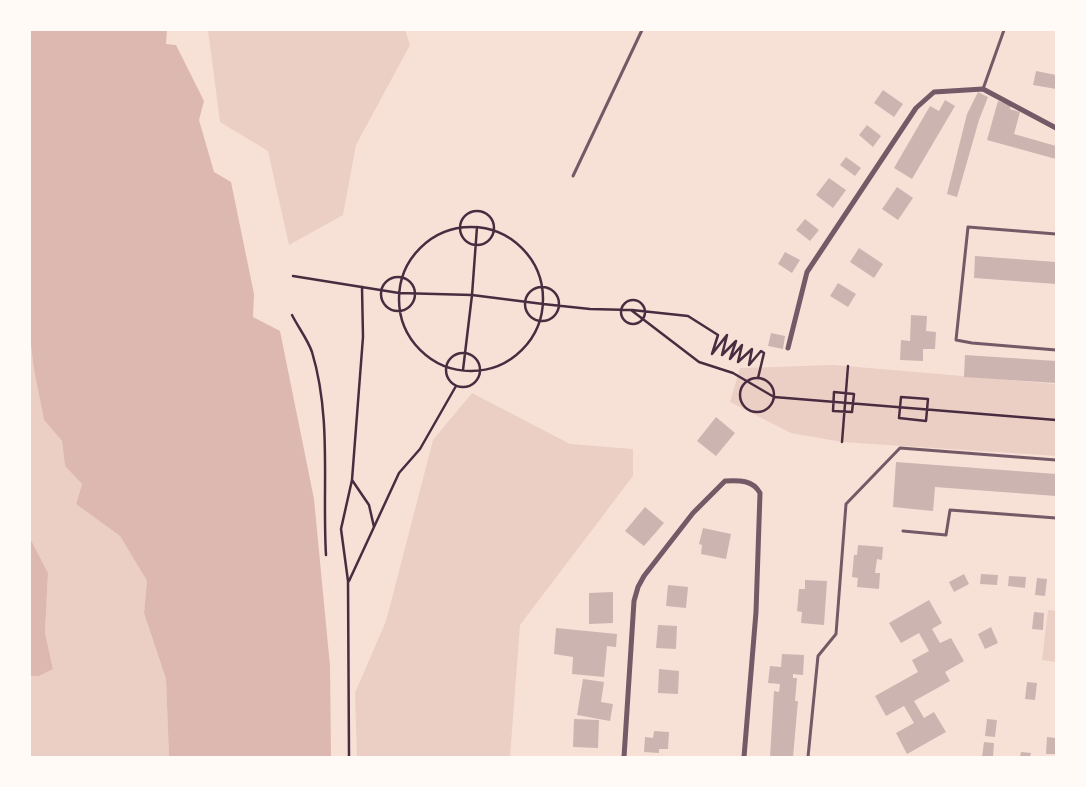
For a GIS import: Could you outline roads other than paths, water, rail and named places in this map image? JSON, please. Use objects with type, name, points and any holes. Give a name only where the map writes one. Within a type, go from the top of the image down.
[{"type":"street","points":[[788,348],[807,272],[916,108],[934,92],[983,88],[1056,128]]},
{"type":"street","points":[[624,757],[634,601],[638,587],[644,576],[692,513],[720,486],[725,482],[732,481],[750,482],[757,487],[760,493],[756,612],[744,757]]},
{"type":"lane","points":[[573,176],[642,30]]},
{"type":"lane","points":[[983,88],[1004,30]]},
{"type":"lane","points":[[1056,234],[968,227],[956,340],[1056,350]]},
{"type":"lane","points":[[808,757],[818,656],[836,634],[846,504],[900,448],[1056,460]]},
{"type":"lane","points":[[903,532],[946,535],[950,510],[1056,518]]}]
